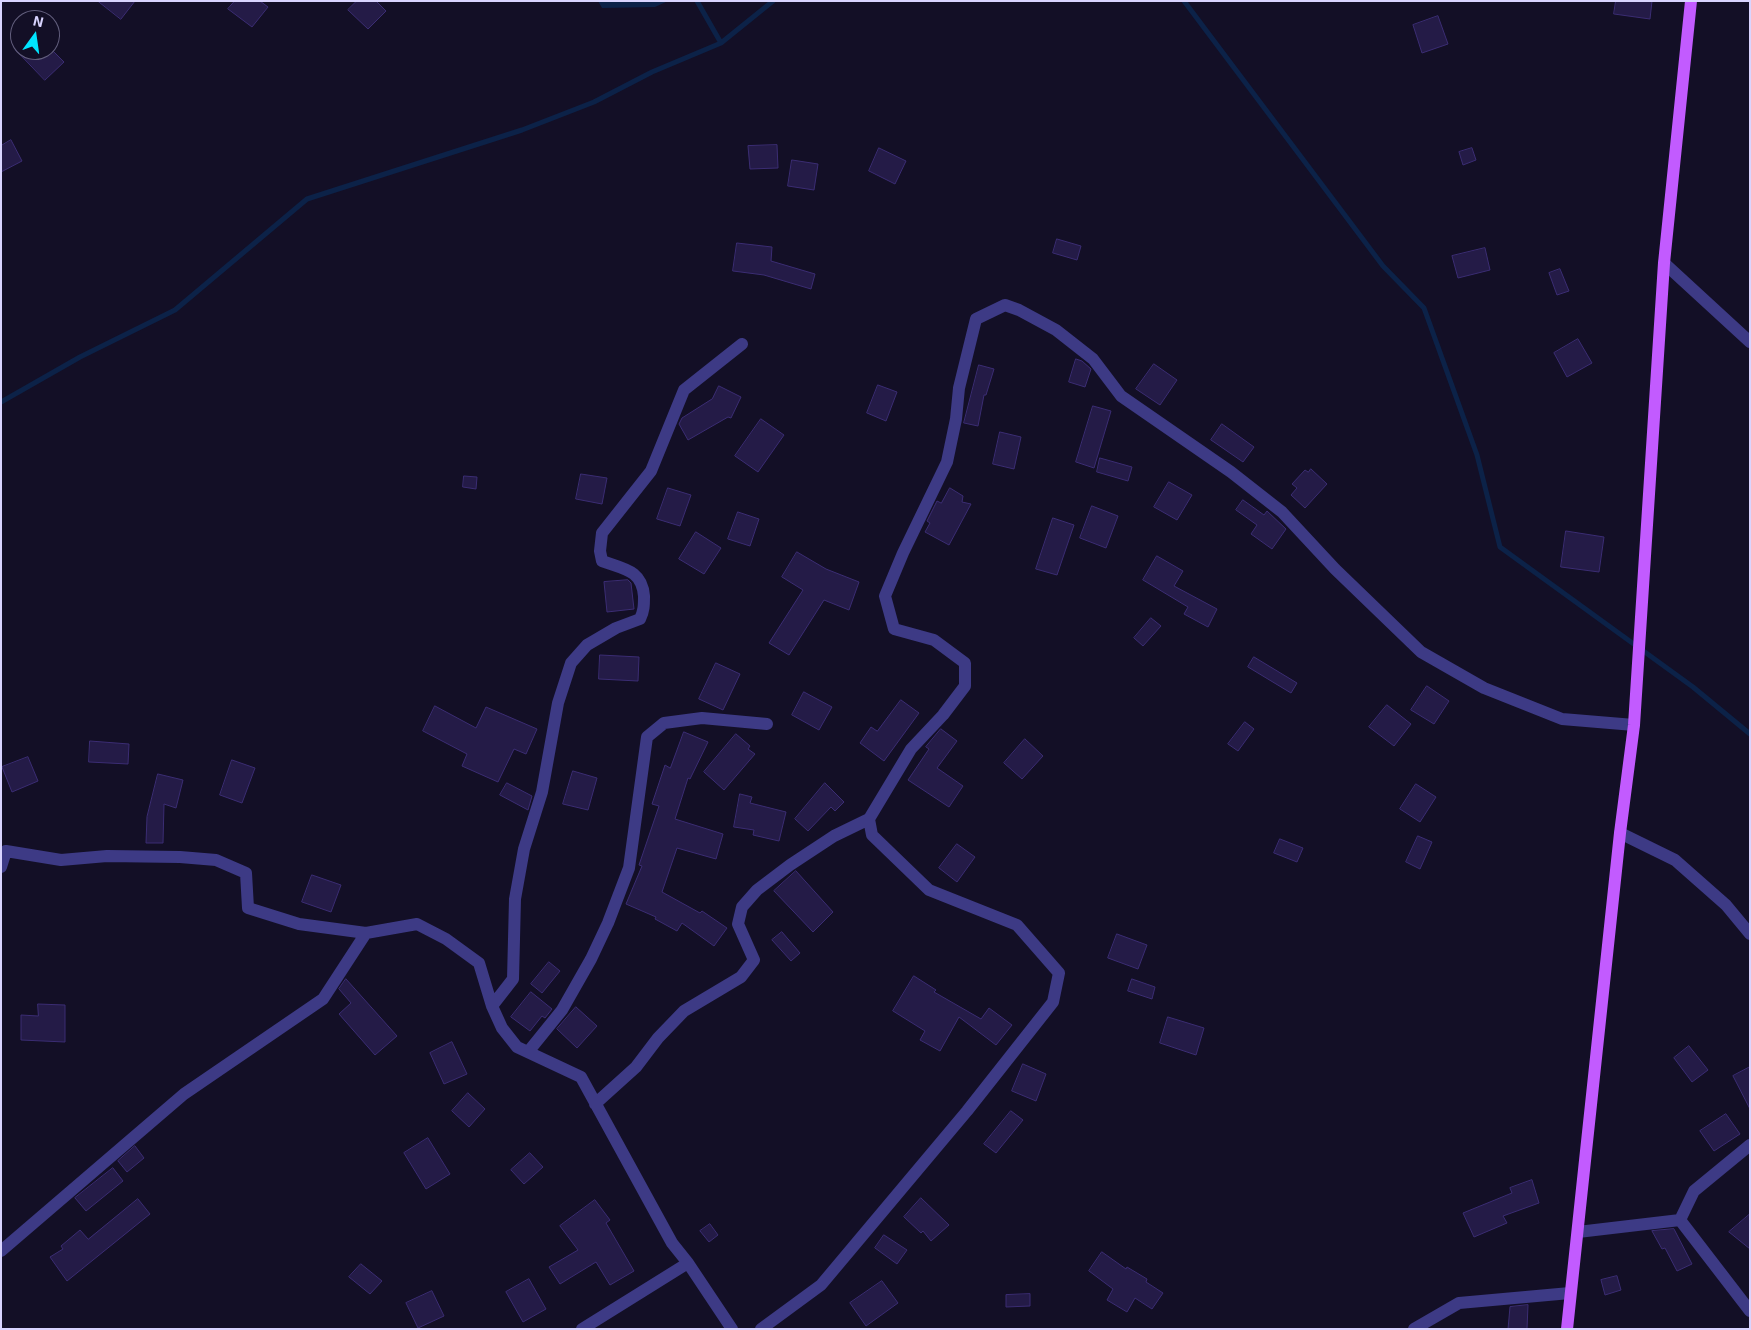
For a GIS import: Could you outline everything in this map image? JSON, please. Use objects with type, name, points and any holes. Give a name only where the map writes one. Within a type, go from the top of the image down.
[{"type":"main road","points":[[1567,1329],[1620,833],[1634,725],[1664,263],[1692,1]]},
{"type":"street","points":[[1664,263],[1750,342]]},
{"type":"street","points":[[595,1104],[636,1067],[658,1038],[684,1011],[740,977],[754,960],[738,924],[742,907],[756,890],[834,836],[869,819],[911,749],[943,716],[965,686],[965,663],[934,640],[894,629],[885,596],[902,553],[947,462],[956,419],[959,388],[976,320],[1005,305],[1019,310],[1056,330],[1093,359],[1121,396],[1231,472],[1282,512],[1335,569],[1421,652],[1484,688],[1562,719],[1634,725]]},
{"type":"street","points":[[492,1006],[513,979],[515,899],[524,849],[542,792],[558,703],[571,662],[587,645],[616,628],[640,619],[644,611],[643,584],[637,574],[602,561],[600,551],[602,533],[651,471],[684,390],[742,344]]},
{"type":"street","points":[[528,1052],[562,1010],[591,959],[608,923],[626,877],[635,832],[638,792],[647,737],[664,724],[702,718],[767,724]]},
{"type":"street","points":[[761,1329],[821,1285],[968,1111],[1053,1002],[1059,973],[1017,925],[929,890],[872,834],[869,819]]},
{"type":"street","points":[[1620,833],[1675,860],[1726,905],[1750,934]]},
{"type":"street","points":[[1,867],[6,851],[61,860],[107,856],[180,856],[216,860],[246,873],[248,908],[299,924],[366,933],[417,924],[446,939],[478,963],[492,1006],[502,1028],[517,1047],[581,1077],[672,1243],[688,1263],[732,1329]]},
{"type":"street","points":[[1,1251],[184,1094],[323,999],[366,933]]},
{"type":"street","points":[[1680,1220],[1694,1191],[1750,1144]]},
{"type":"street","points":[[1578,1232],[1680,1220]]},
{"type":"street","points":[[1680,1220],[1750,1311]]},
{"type":"street","points":[[582,1329],[688,1263]]},
{"type":"street","points":[[1414,1329],[1459,1304],[1570,1293]]},
{"type":"water","points":[[598,1],[668,1],[655,7],[602,8]]},
{"type":"building","points":[[98,1],[135,1],[121,19]]},
{"type":"building","points":[[235,1],[260,1],[268,7],[252,27],[228,9]]},
{"type":"building","points":[[357,1],[376,1],[386,11],[368,29],[348,10]]},
{"type":"building","points":[[1616,1],[1652,1],[1650,19],[1614,14]]},
{"type":"building","points":[[1438,16],[1448,44],[1422,53],[1413,25]]},
{"type":"building","points":[[60,58],[64,62],[45,80],[26,60],[60,60]]},
{"type":"building","points":[[11,140],[22,161],[1,172],[1,146]]},
{"type":"building","points":[[777,145],[778,168],[750,169],[748,146]]},
{"type":"building","points":[[879,148],[906,161],[895,184],[869,171]]},
{"type":"building","points":[[1472,148],[1476,160],[1463,165],[1459,152]]},
{"type":"building","points":[[792,160],[818,164],[814,190],[788,186]]},
{"type":"building","points":[[1057,239],[1081,246],[1077,260],[1053,253]]},
{"type":"building","points":[[737,243],[772,247],[771,261],[815,274],[811,289],[764,275],[733,271]]},
{"type":"building","points":[[1485,248],[1490,270],[1458,278],[1452,256]]},
{"type":"building","points":[[1560,269],[1569,291],[1557,295],[1549,273]]},
{"type":"building","points":[[1578,339],[1592,363],[1567,377],[1554,353]]},
{"type":"building","points":[[1076,359],[1082,361],[1091,369],[1085,387],[1069,382]]},
{"type":"building","points":[[1154,364],[1177,380],[1160,405],[1136,389]]},
{"type":"building","points":[[979,365],[994,369],[986,395],[984,395],[978,426],[964,423]]},
{"type":"building","points":[[878,385],[897,392],[886,421],[867,413]]},
{"type":"building","points":[[719,386],[741,397],[731,418],[728,417],[688,440],[679,424],[682,418],[712,399]]},
{"type":"building","points":[[1093,406],[1111,411],[1094,468],[1076,462]]},
{"type":"building","points":[[761,419],[784,435],[758,472],[735,456]]},
{"type":"building","points":[[1222,424],[1254,447],[1243,462],[1211,440]]},
{"type":"building","points":[[1000,432],[1021,437],[1014,469],[993,464]]},
{"type":"building","points":[[1100,458],[1132,467],[1128,481],[1097,472]]},
{"type":"building","points":[[1311,469],[1327,484],[1305,508],[1291,495],[1297,488],[1292,484],[1305,470],[1308,472]]},
{"type":"building","points":[[581,474],[607,478],[602,504],[576,499]]},
{"type":"building","points":[[464,476],[477,477],[476,489],[463,487]]},
{"type":"building","points":[[1169,482],[1192,495],[1177,520],[1154,507]]},
{"type":"building","points":[[668,488],[691,495],[680,526],[657,519]]},
{"type":"building","points":[[950,488],[963,496],[962,502],[971,504],[949,545],[925,532],[930,523],[927,521],[937,501],[941,503]]},
{"type":"building","points":[[1243,500],[1264,515],[1267,511],[1286,529],[1272,549],[1251,534],[1257,525],[1236,510]]},
{"type":"building","points":[[1092,506],[1118,516],[1106,548],[1080,538]]},
{"type":"building","points":[[738,512],[759,519],[750,546],[728,539]]},
{"type":"building","points":[[1053,518],[1074,525],[1057,575],[1036,569]]},
{"type":"building","points":[[1566,531],[1604,537],[1599,572],[1561,567]]},
{"type":"building","points":[[696,532],[721,548],[704,574],[679,559]]},
{"type":"building","points":[[797,552],[826,569],[859,582],[849,610],[824,600],[789,655],[769,643],[803,590],[782,577]]},
{"type":"building","points":[[1157,556],[1183,571],[1174,586],[1217,609],[1208,627],[1184,614],[1188,607],[1143,580]]},
{"type":"building","points":[[628,580],[631,583],[634,609],[607,612],[604,582]]},
{"type":"building","points":[[1151,618],[1161,626],[1143,646],[1134,638]]},
{"type":"building","points":[[600,655],[639,657],[638,681],[599,679]]},
{"type":"building","points":[[1254,657],[1297,683],[1291,693],[1248,667]]},
{"type":"building","points":[[716,663],[740,674],[723,710],[699,699]]},
{"type":"building","points":[[1427,686],[1449,701],[1434,724],[1411,710]]},
{"type":"building","points":[[804,692],[832,707],[819,730],[792,715]]},
{"type":"building","points":[[901,700],[919,713],[884,761],[860,743],[871,727],[877,731]]},
{"type":"building","points":[[1387,705],[1411,724],[1394,746],[1369,727]]},
{"type":"building","points":[[435,706],[476,728],[486,707],[537,729],[526,754],[514,749],[498,782],[462,766],[467,754],[423,731]]},
{"type":"building","points":[[1245,722],[1254,729],[1238,751],[1228,744]]},
{"type":"building","points":[[941,729],[957,741],[937,768],[963,786],[949,807],[908,780],[929,749],[926,747]]},
{"type":"building","points":[[684,732],[708,742],[690,779],[688,778],[675,819],[723,834],[716,859],[677,848],[662,892],[700,913],[702,911],[727,928],[714,946],[682,923],[677,931],[655,919],[656,917],[626,904],[642,866],[639,865],[659,806],[652,804],[665,765],[670,768]]},
{"type":"building","points":[[736,734],[750,746],[748,749],[755,754],[724,790],[704,772]]},
{"type":"building","points":[[1025,739],[1043,756],[1022,779],[1004,763]]},
{"type":"building","points":[[90,741],[129,744],[128,764],[89,762]]},
{"type":"building","points":[[28,757],[38,781],[12,792],[2,767]]},
{"type":"building","points":[[232,760],[255,768],[242,803],[220,795]]},
{"type":"building","points":[[573,771],[597,778],[588,810],[563,804]]},
{"type":"building","points":[[158,774],[183,780],[176,808],[164,804],[163,843],[146,843],[147,817]]},
{"type":"building","points":[[507,783],[532,796],[528,810],[500,795]]},
{"type":"building","points":[[825,783],[844,802],[835,811],[831,807],[808,831],[795,819]]},
{"type":"building","points":[[1416,784],[1436,797],[1420,822],[1400,809]]},
{"type":"building","points":[[740,794],[752,797],[750,803],[786,812],[779,841],[753,835],[754,830],[734,827]]},
{"type":"building","points":[[1418,836],[1432,842],[1420,869],[1406,862]]},
{"type":"building","points":[[1280,839],[1303,848],[1297,862],[1274,853]]},
{"type":"building","points":[[957,844],[975,857],[957,882],[939,868]]},
{"type":"building","points":[[796,871],[833,912],[813,932],[774,891]]},
{"type":"building","points":[[312,875],[341,885],[331,912],[302,902]]},
{"type":"building","points":[[782,932],[800,953],[791,961],[772,940]]},
{"type":"building","points":[[1117,934],[1147,945],[1138,969],[1108,958]]},
{"type":"building","points":[[549,962],[560,971],[542,993],[531,984]]},
{"type":"building","points":[[914,976],[936,990],[934,992],[981,1019],[989,1008],[1012,1025],[996,1045],[959,1017],[940,1051],[920,1040],[925,1031],[893,1011]]},
{"type":"building","points":[[346,979],[397,1036],[375,1055],[339,1014],[351,1003],[339,989]]},
{"type":"building","points":[[1132,979],[1155,987],[1152,999],[1128,991]]},
{"type":"building","points":[[531,992],[552,1009],[545,1018],[542,1016],[530,1031],[511,1017]]},
{"type":"building","points":[[38,1004],[65,1005],[65,1042],[21,1040],[21,1015],[38,1016]]},
{"type":"building","points":[[576,1007],[597,1026],[577,1048],[557,1029]]},
{"type":"building","points":[[1168,1017],[1204,1028],[1196,1055],[1160,1043]]},
{"type":"building","points":[[452,1042],[467,1074],[444,1084],[430,1053]]},
{"type":"building","points":[[1689,1046],[1708,1070],[1692,1082],[1674,1058]]},
{"type":"building","points":[[1023,1064],[1046,1074],[1036,1101],[1012,1091]]},
{"type":"building","points":[[1750,1067],[1750,1109],[1733,1076]]},
{"type":"building","points":[[468,1093],[485,1109],[469,1127],[452,1111]]},
{"type":"building","points":[[1011,1111],[1023,1120],[996,1153],[984,1144]]},
{"type":"building","points":[[1726,1114],[1740,1134],[1714,1151],[1700,1131]]},
{"type":"building","points":[[428,1138],[450,1174],[426,1189],[404,1153]]},
{"type":"building","points":[[135,1146],[144,1158],[127,1172],[118,1161]]},
{"type":"building","points":[[530,1153],[543,1167],[524,1184],[511,1170]]},
{"type":"building","points":[[113,1168],[123,1181],[86,1211],[75,1198]]},
{"type":"building","points":[[1532,1180],[1539,1203],[1503,1216],[1507,1223],[1474,1237],[1463,1213],[1512,1193],[1510,1188]]},
{"type":"building","points":[[921,1198],[949,1225],[931,1241],[923,1231],[921,1233],[904,1217]]},
{"type":"building","points":[[138,1199],[150,1214],[67,1281],[50,1257],[63,1249],[61,1246],[80,1230],[88,1239]]},
{"type":"building","points":[[595,1200],[610,1220],[606,1223],[634,1271],[610,1285],[596,1262],[560,1284],[549,1267],[578,1250],[560,1226]]},
{"type":"building","points":[[1750,1214],[1750,1249],[1729,1232]]},
{"type":"building","points":[[710,1224],[718,1235],[709,1242],[700,1231]]},
{"type":"building","points":[[1674,1229],[1692,1264],[1677,1271],[1665,1248],[1662,1249],[1652,1231]]},
{"type":"building","points":[[884,1235],[907,1250],[897,1264],[875,1248]]},
{"type":"building","points":[[1102,1252],[1126,1269],[1127,1267],[1147,1279],[1146,1282],[1163,1293],[1152,1309],[1135,1298],[1127,1312],[1107,1300],[1113,1289],[1089,1271]]},
{"type":"building","points":[[361,1264],[382,1281],[370,1294],[349,1277]]},
{"type":"building","points":[[1617,1276],[1621,1290],[1605,1295],[1601,1280]]},
{"type":"building","points":[[529,1279],[546,1309],[523,1322],[506,1292]]},
{"type":"building","points":[[882,1281],[898,1303],[866,1326],[850,1303]]},
{"type":"building","points":[[432,1291],[444,1316],[418,1328],[406,1303]]},
{"type":"building","points":[[1030,1294],[1030,1306],[1006,1307],[1006,1295]]},
{"type":"building","points":[[1528,1305],[1527,1329],[1508,1329],[1510,1307]]},
{"type":"waterway","points":[[697,1],[721,43]]},
{"type":"waterway","points":[[1,402],[80,357],[175,310],[307,199],[522,130],[594,102],[652,72],[721,43],[773,1]]},
{"type":"waterway","points":[[1184,1],[1383,266],[1424,308],[1477,455],[1500,547],[1693,687],[1750,734]]}]
